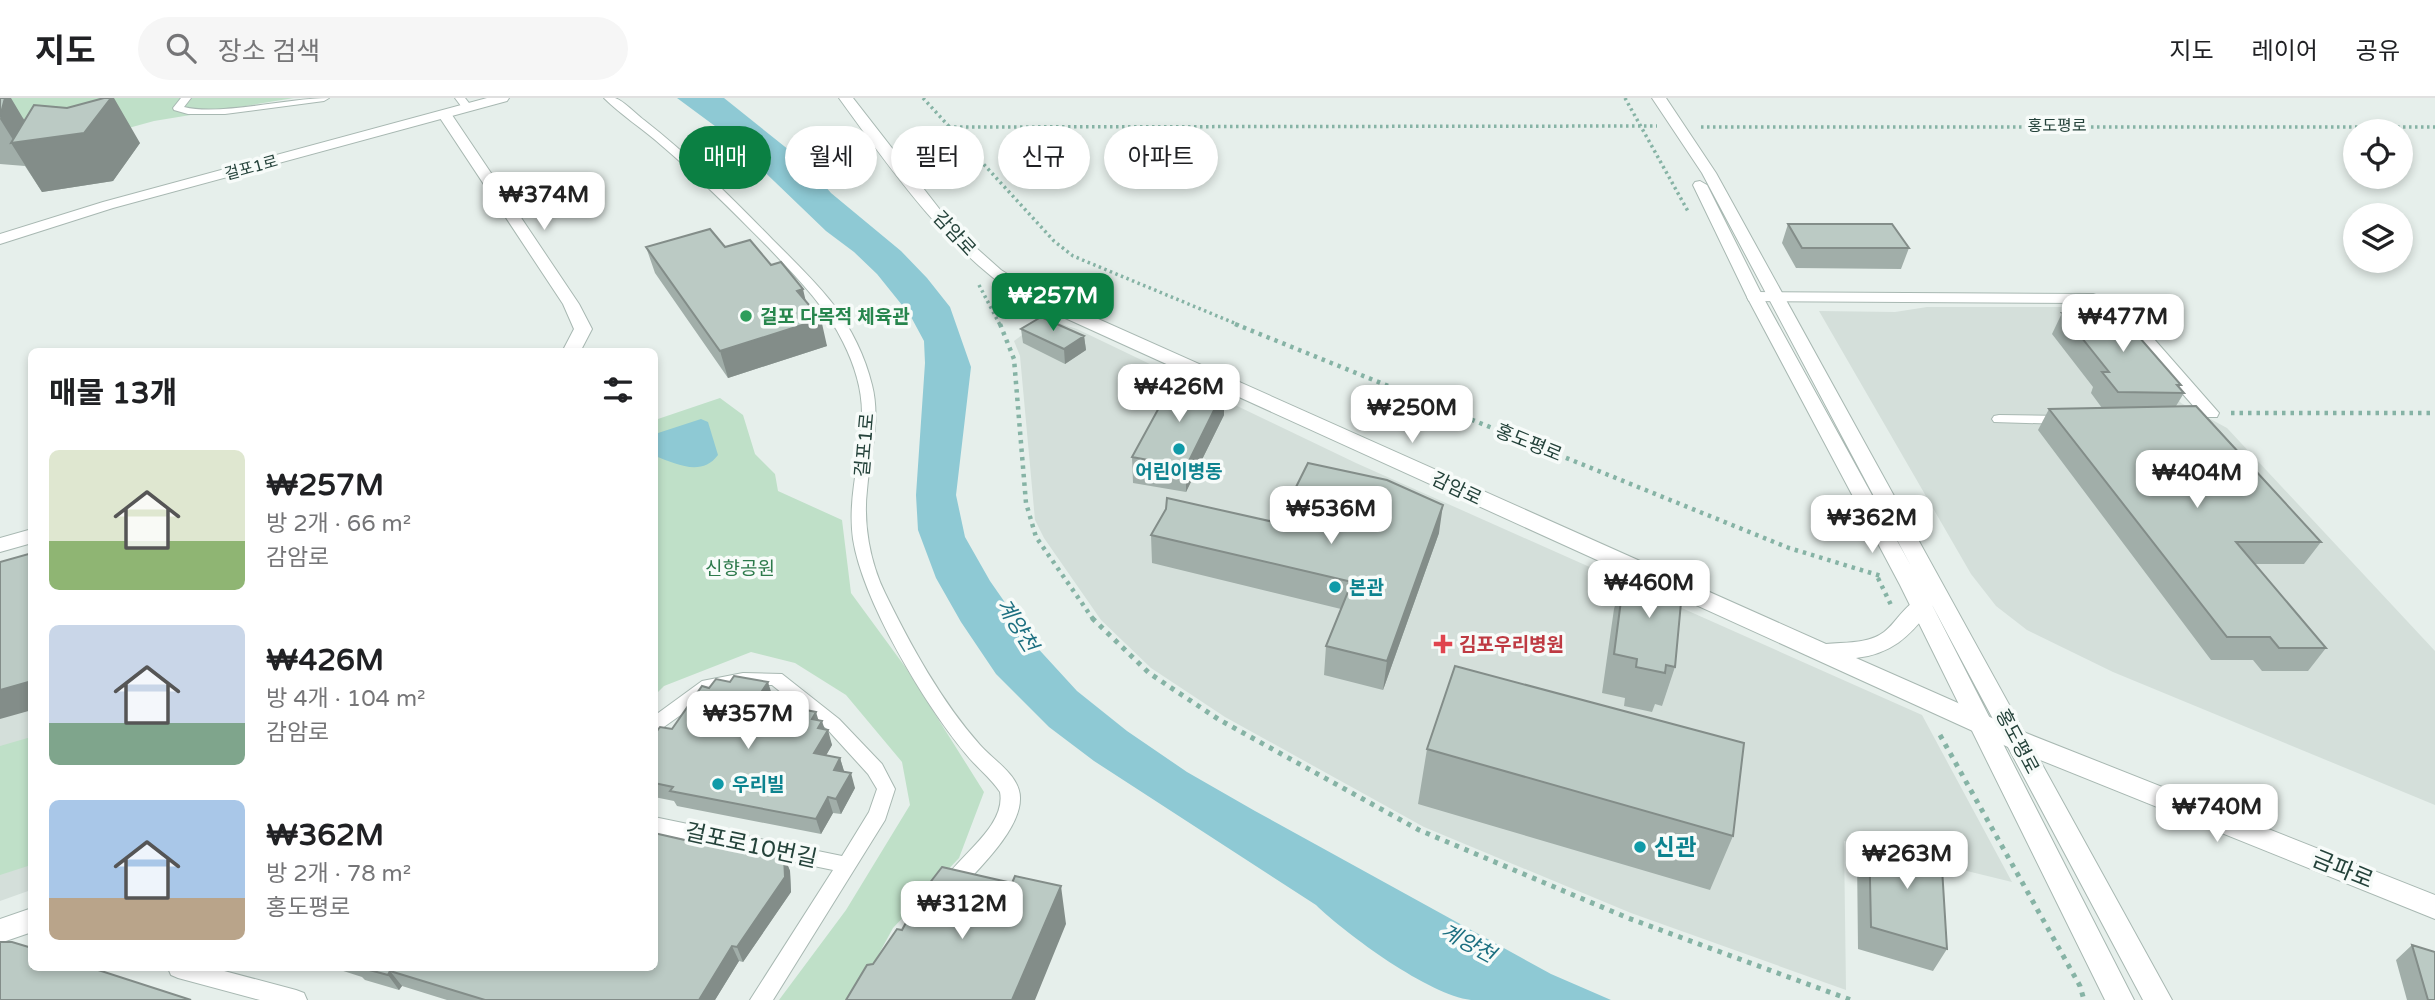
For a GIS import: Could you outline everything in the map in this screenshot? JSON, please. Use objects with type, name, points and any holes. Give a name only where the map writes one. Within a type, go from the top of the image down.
[{"type":"street","name":"걸포1로","points":[[0,239],[108,205],[445,115],[464,103],[502,98]]},
{"type":"street","name":"감암로","points":[[846,98],[950,232],[995,273],[1026,293],[2017,740]]},
{"type":"street","name":"홍도평로","points":[[1643,98],[1671,126],[1709,173],[1766,298],[2120,1000]]},
{"type":"street","name":"홍도평로","points":[[1659,98],[1671,126]]},
{"type":"street","points":[[445,115],[571,304],[583,329],[573,348]]},
{"type":"street","points":[[1766,298],[2087,298],[2119,310],[2128,319],[2208,421]]},
{"type":"street","name":"홍도평로","points":[[1766,298],[2017,740],[2158,1000]]},
{"type":"street","points":[[0,545],[28,537]]},
{"type":"street","points":[[1823,652],[1868,649],[1883,645],[1900,633],[1917,595]]},
{"type":"street","name":"금파로","points":[[2017,740],[2435,906]]},
{"type":"street","points":[[0,931],[28,921]]},
{"type":"lane","points":[[186,98],[178,108],[205,113],[324,98]]},
{"type":"lane","name":"걸포1로","points":[[609,98],[654,131],[723,194],[788,262],[835,317],[863,372],[869,414],[859,496],[859,523],[872,580],[922,678],[956,728],[1011,795],[1009,809],[976,860],[950,886],[934,909]]},
{"type":"lane","points":[[1999,419],[2078,420]]},
{"type":"lane","name":"걸포로10번길","points":[[658,723],[708,686],[743,679],[776,678],[833,724],[875,769],[886,789],[878,814],[761,1000]]},
{"type":"lane","name":"걸포로10번길","points":[[658,826],[847,865]]},
{"type":"lane","points":[[188,971],[296,1000]]},
{"type":"path","name":"홍도평로","points":[[923,98],[946,126]]},
{"type":"path","name":"홍도평로","points":[[984,127],[2435,127]]},
{"type":"path","name":"홍도평로","points":[[984,166],[1062,249],[1073,256],[1789,548],[1917,595]]},
{"type":"path","points":[[972,274],[993,307],[1014,359],[1026,503],[1036,537],[1095,622],[1149,673],[1218,719],[1419,830],[1628,918],[1851,1000]]},
{"type":"path","points":[[2208,421],[2435,413]]},
{"type":"path","points":[[1940,735],[2080,986],[2084,1000]]},
{"type":"shaded area","points":[[1927,307],[2081,307],[2103,316],[2181,403],[2227,428],[2435,651],[2435,805],[2113,672],[2027,630],[1996,606],[1971,574],[1819,311],[1895,312]]},
{"type":"shaded area","name":"김포우리병원","points":[[1052,321],[1077,329],[1356,463],[1922,715],[2012,882],[1844,841],[1846,990],[1631,913],[1424,827],[1225,717],[1151,668],[1101,620],[1044,538],[1035,520],[1020,356],[1014,341],[1030,329]]},
{"type":"shaded area","points":[[28,557],[28,891],[0,901],[0,566]]},
{"type":"green space","points":[[0,98],[294,98],[154,121],[114,132],[6,137]]},
{"type":"green space","name":"신향공원","points":[[720,398],[743,415],[755,454],[775,474],[778,491],[842,520],[851,593],[906,668],[984,792],[959,858],[893,928],[854,1000],[779,1000],[846,910],[910,805],[902,762],[846,695],[795,663],[751,652],[664,686],[658,692],[658,419]]},
{"type":"green space","points":[[28,738],[28,866],[0,875],[0,746]]},
{"type":"water","points":[[677,98],[724,98],[759,126],[715,126]]},
{"type":"water","name":"계양천","points":[[771,136],[785,147],[785,189],[828,189],[901,251],[950,307],[971,367],[956,495],[965,537],[990,581],[1033,643],[1077,691],[1127,731],[1187,772],[1551,974],[1611,1000],[1471,1000],[1433,987],[1389,962],[1347,932],[1316,905],[1094,761],[1049,727],[996,674],[961,622],[936,578],[918,530],[916,495],[925,363],[924,341],[910,315],[877,274],[826,231],[771,178]]},
{"type":"water","points":[[701,419],[708,422],[718,455],[704,466],[688,467],[671,462],[658,457],[658,433]]},
{"type":"building","points":[[0,98],[5,98],[0,117]]},
{"type":"building","points":[[111,98],[84,133],[11,143],[34,105],[67,108]]},
{"type":"building","points":[[1788,224],[1892,224],[1909,248],[1802,248]]},
{"type":"building","name":"걸포 다목적 체육관","points":[[710,229],[725,247],[750,240],[771,265],[781,262],[803,289],[797,291],[821,319],[720,351],[646,247]]},
{"type":"building","points":[[2062,313],[2119,314],[2181,385],[2177,385],[2184,393],[2118,392],[2102,372],[2109,372]]},
{"type":"building","points":[[1041,317],[1084,336],[1064,349],[1021,329]]},
{"type":"building","points":[[1173,382],[1224,390],[1186,467],[1132,457]]},
{"type":"building","points":[[2196,406],[2321,542],[2236,542],[2326,648],[2279,648],[2270,637],[2227,637],[2049,409]]},
{"type":"building","name":"본관","points":[[1308,463],[1387,480],[1443,505],[1387,661],[1326,646],[1352,582],[1151,535],[1166,509],[1167,498],[1278,523]]},
{"type":"building","points":[[28,554],[28,682],[0,690],[0,562]]},
{"type":"building","points":[[1625,570],[1683,581],[1675,667],[1666,665],[1665,673],[1636,667],[1637,659],[1614,654]]},
{"type":"building","points":[[1455,666],[1744,743],[1733,836],[1427,749]]},
{"type":"building","points":[[734,676],[768,682],[762,691],[794,697],[792,701],[804,704],[801,709],[816,712],[812,719],[822,721],[818,728],[828,730],[814,753],[840,758],[834,770],[851,773],[836,799],[828,797],[816,819],[670,791],[673,787],[658,784],[658,730],[660,727],[672,729],[702,686],[709,688],[716,679],[730,682]]},
{"type":"building","points":[[658,834],[707,845],[709,842],[756,854],[758,850],[784,856],[785,877],[737,947],[732,946],[699,1000],[485,1000],[390,971],[658,971]]},
{"type":"building","points":[[1869,834],[1941,852],[1947,949],[1871,927]]},
{"type":"building","points":[[942,867],[1012,883],[1015,876],[1061,886],[1012,1000],[846,1000],[867,965],[873,964],[897,929],[902,930],[922,893]]},
{"type":"building","points":[[0,942],[12,942],[28,947],[28,971],[101,971],[191,1000],[0,1000]]},
{"type":"building","points":[[2412,945],[2435,952],[2435,1000],[2428,1000]]},
{"type":"building","points":[[373,971],[390,971],[388,975]]},
{"type":"place","name":"걸포 다목적 체육관","points":[[746,316]]},
{"type":"place","name":"어린이병동","points":[[1179,449]]},
{"type":"place","name":"본관","points":[[1335,587]]},
{"type":"place","name":"김포우리병원","points":[[1443,644]]},
{"type":"place","name":"우리빌","points":[[718,784]]},
{"type":"place","name":"신관","points":[[1640,847]]}]
